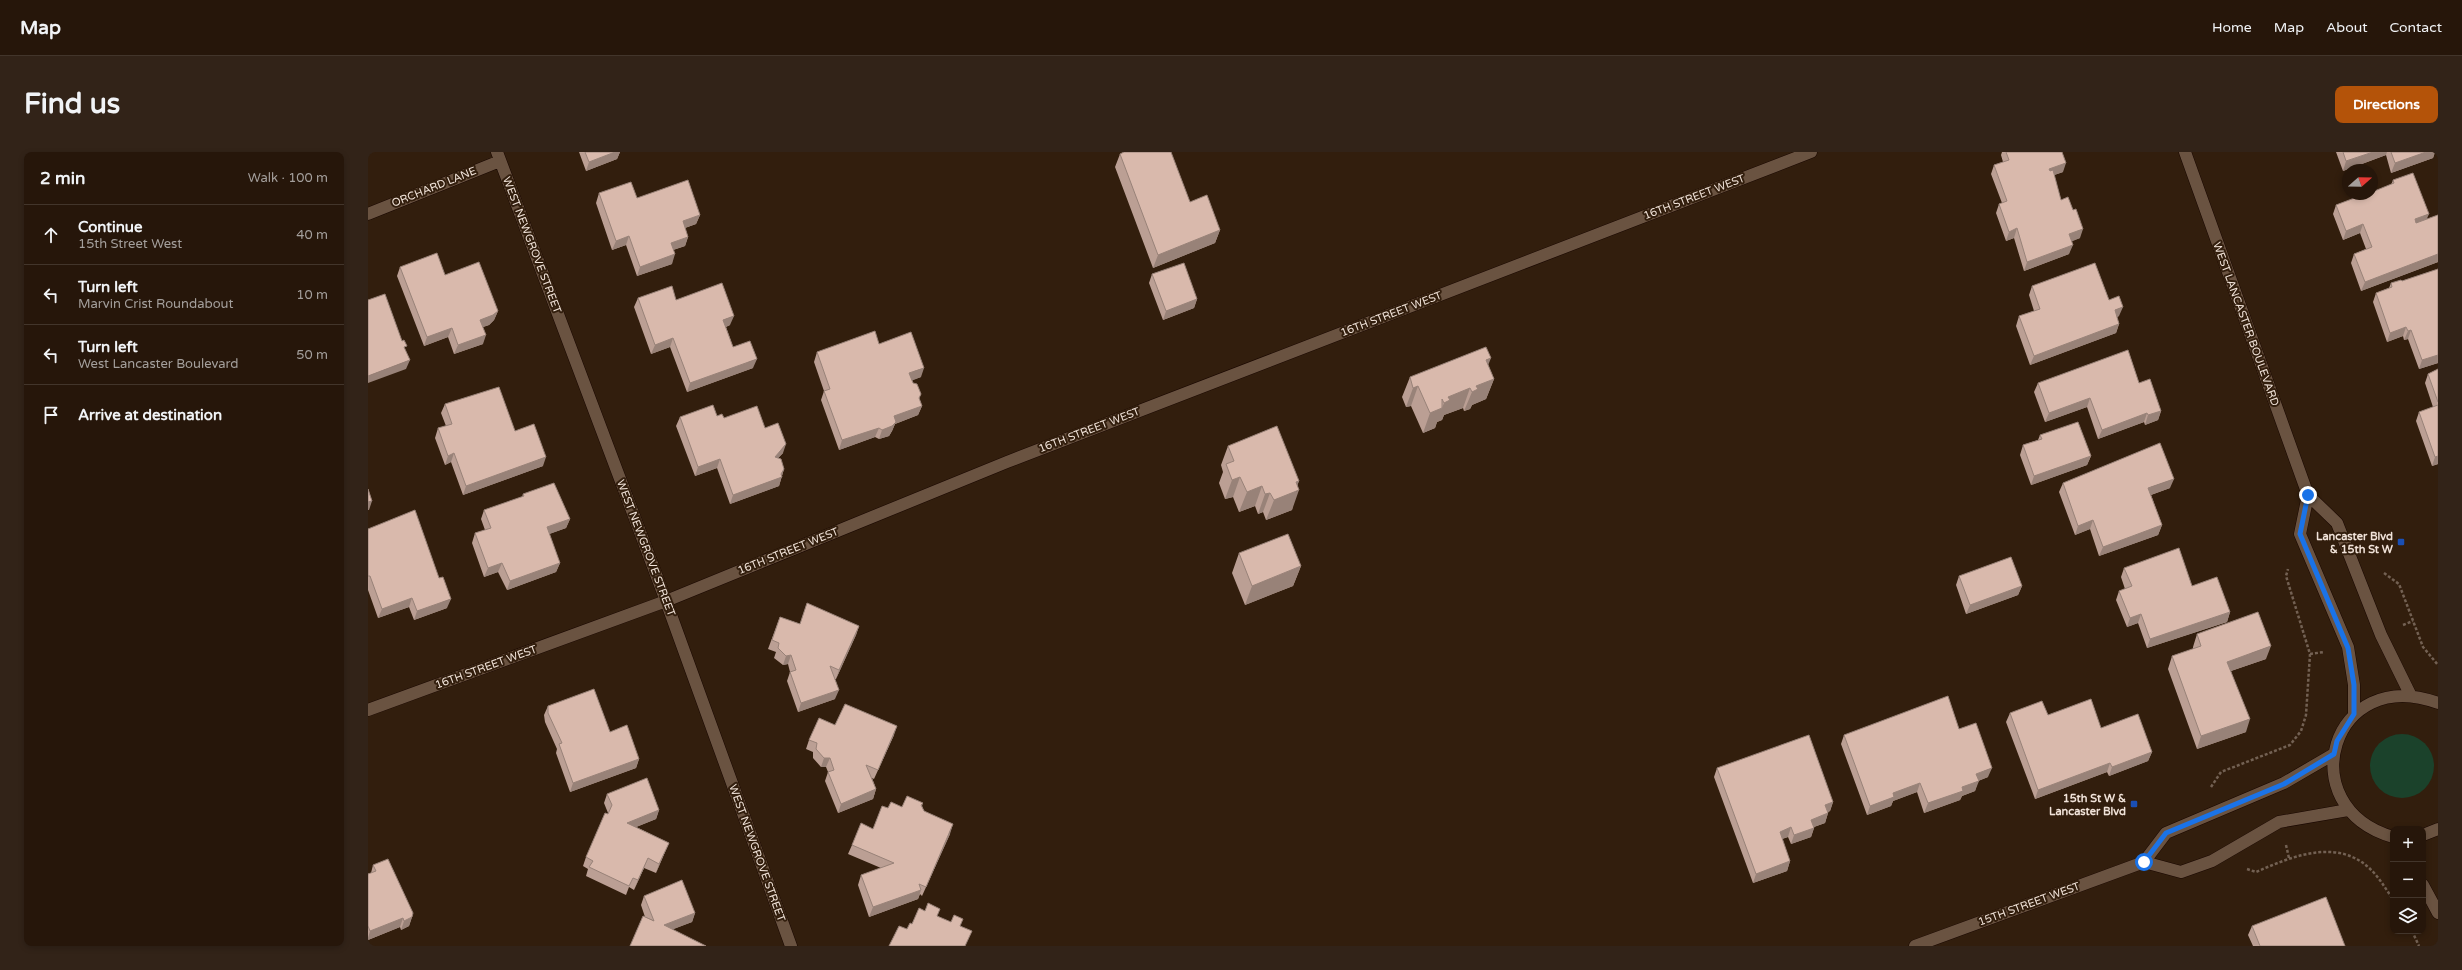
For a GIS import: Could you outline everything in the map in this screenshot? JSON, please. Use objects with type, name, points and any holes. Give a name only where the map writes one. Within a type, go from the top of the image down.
[{"type":"street","name":"16TH STREET WEST","points":[[368,710],[666,601],[1007,462],[1811,152]]},
{"type":"street","name":"WEST LANCASTER BOULEVARD","points":[[2185,152],[2308,495],[2337,523],[2381,636],[2410,694]]},
{"type":"street","name":"WEST NEWGROVE STREET","points":[[498,156],[666,601],[791,946]]},
{"type":"street","name":"ORCHARD LANE","points":[[368,214],[498,156]]},
{"type":"street","points":[[2308,495],[2300,534],[2348,648],[2354,685],[2354,714]]},
{"type":"street","points":[[2390,836],[2376,832],[2359,822],[2348,810],[2333,774],[2334,754],[2337,741],[2354,714],[2368,704],[2389,696],[2410,694],[2438,703]]},
{"type":"street","points":[[2334,754],[2284,784],[2166,833],[2144,862],[2181,872],[2212,861],[2279,822],[2348,810]]},
{"type":"street","points":[[2426,834],[2438,829]]},
{"type":"street","name":"15TH STREET WEST","points":[[1915,946],[2144,862]]},
{"type":"street","points":[[2426,891],[2438,913]]},
{"type":"path","points":[[2221,772],[2290,745],[2301,731],[2306,715],[2310,654],[2286,576]]},
{"type":"path","points":[[2399,584],[2423,647],[2438,665]]},
{"type":"path","points":[[2310,654],[2329,651]]},
{"type":"path","points":[[2285,839],[2289,858]]},
{"type":"path","points":[[2256,872],[2289,858],[2325,851],[2341,852],[2354,857],[2375,873],[2392,898]]},
{"type":"path","points":[[2414,934],[2420,946]]},
{"type":"green space","points":[[2402,734],[2420,740],[2428,748],[2434,766],[2428,784],[2420,792],[2402,798],[2384,792],[2376,784],[2370,766],[2376,748],[2384,740]]},
{"type":"building","points":[[585,152],[615,152],[589,162]]},
{"type":"building","points":[[1124,152],[1171,152],[1190,202],[1207,195],[1220,230],[1158,255],[1120,154]]},
{"type":"building","points":[[2006,152],[2062,152],[2066,163],[2049,169],[2050,171],[2053,170],[2061,200],[2068,197],[2073,210],[2076,209],[2083,229],[2069,234],[2073,245],[2027,262],[2017,228],[2009,232],[1999,204],[2007,201],[1994,165],[2009,160]]},
{"type":"building","points":[[2343,152],[2373,152],[2346,161]]},
{"type":"building","points":[[2391,152],[2426,152],[2395,163]]},
{"type":"building","points":[[2413,173],[2429,214],[2415,219],[2416,223],[2438,215],[2438,254],[2365,282],[2354,254],[2372,247],[2363,224],[2346,231],[2336,205],[2349,200],[2378,200],[2378,190],[2394,183],[2393,180]]},
{"type":"building","points":[[688,180],[700,215],[683,221],[688,237],[671,243],[675,254],[640,267],[629,236],[616,241],[599,193],[631,182],[637,198]]},
{"type":"building","points":[[437,253],[445,275],[479,262],[498,311],[493,315],[480,320],[486,335],[458,345],[452,328],[427,337],[400,267]]},
{"type":"building","points":[[1184,263],[1197,299],[1166,311],[1152,274]]},
{"type":"building","points":[[2095,263],[2109,300],[2119,296],[2123,307],[2115,310],[2119,324],[2034,356],[2019,316],[2040,309],[2032,286]]},
{"type":"building","points":[[2438,269],[2438,355],[2422,360],[2411,330],[2408,331],[2406,327],[2390,333],[2376,293],[2392,287],[2391,283],[2402,281]]},
{"type":"building","points":[[722,283],[734,316],[723,320],[733,347],[750,341],[757,359],[690,383],[673,338],[655,345],[638,298],[672,286],[676,300]]},
{"type":"building","points":[[385,294],[402,341],[404,340],[407,346],[404,347],[410,360],[368,376],[368,300]]},
{"type":"building","points":[[875,331],[879,344],[911,332],[924,368],[909,373],[913,383],[917,384],[921,394],[919,398],[922,406],[894,416],[896,422],[892,426],[882,430],[879,428],[842,440],[824,391],[830,389],[817,352]]},
{"type":"building","points":[[1486,347],[1491,358],[1486,360],[1494,379],[1476,386],[1478,389],[1472,392],[1470,388],[1448,397],[1450,400],[1444,403],[1442,399],[1442,408],[1430,413],[1418,386],[1413,388],[1410,377]]},
{"type":"building","points":[[2128,350],[2139,383],[2150,379],[2161,411],[2148,415],[2147,413],[2102,430],[2090,398],[2049,413],[2038,383]]},
{"type":"building","points":[[2438,369],[2438,402],[2428,374]]},
{"type":"building","points":[[499,387],[515,431],[534,424],[546,457],[466,486],[454,453],[448,456],[438,428],[452,424],[445,404]]},
{"type":"building","points":[[713,405],[717,416],[722,414],[724,418],[757,406],[765,428],[778,423],[786,444],[775,457],[781,459],[784,469],[781,474],[782,477],[733,495],[720,459],[698,467],[680,417]]},
{"type":"building","points":[[2438,405],[2438,456],[2435,457],[2419,412]]},
{"type":"building","points":[[2078,422],[2091,456],[2034,476],[2023,445],[2042,439],[2040,435]]},
{"type":"building","points":[[1277,426],[1299,481],[1296,482],[1299,490],[1274,500],[1270,493],[1265,494],[1262,486],[1247,492],[1240,477],[1232,480],[1226,464],[1234,461],[1228,446]]},
{"type":"building","points":[[2160,443],[2174,479],[2148,488],[2162,525],[2103,547],[2093,520],[2078,526],[2063,483]]},
{"type":"building","points":[[554,483],[570,519],[547,527],[560,563],[510,581],[502,563],[488,568],[475,533],[491,528],[484,510],[524,496],[523,494]]},
{"type":"building","points":[[368,489],[372,501],[368,502]]},
{"type":"building","points":[[415,510],[439,578],[443,577],[451,599],[417,611],[412,598],[382,609],[370,576],[368,576],[368,529]]},
{"type":"building","points":[[1288,534],[1301,566],[1252,586],[1239,553]]},
{"type":"building","points":[[2179,548],[2192,586],[2217,577],[2230,612],[2150,639],[2141,614],[2130,618],[2119,591],[2132,586],[2124,568]]},
{"type":"building","points":[[2011,557],[2022,586],[1970,605],[1959,576]]},
{"type":"building","points":[[807,603],[859,626],[839,670],[830,666],[839,690],[801,703],[790,672],[796,670],[791,655],[786,656],[778,648],[779,643],[772,640],[780,617],[800,624]]},
{"type":"building","points":[[2258,612],[2271,646],[2227,662],[2250,719],[2201,736],[2172,656],[2201,646],[2197,634]]},
{"type":"building","points":[[594,689],[610,732],[627,725],[639,759],[573,783],[559,744],[562,743],[548,713],[548,706]]},
{"type":"building","points":[[1948,696],[1959,729],[1976,723],[1992,768],[1976,774],[1979,781],[1962,787],[1963,791],[1928,803],[1920,783],[1893,793],[1894,797],[1870,806],[1844,735]]},
{"type":"building","points":[[2091,699],[2101,728],[2138,714],[2152,752],[2112,767],[2110,763],[2038,790],[2010,713],[2042,701],[2048,715]]},
{"type":"building","points":[[845,704],[897,726],[878,770],[866,765],[876,789],[841,804],[828,772],[834,770],[830,758],[824,758],[816,749],[817,743],[809,740],[819,718],[835,725]]},
{"type":"building","points":[[1809,735],[1833,802],[1825,805],[1828,813],[1811,820],[1814,828],[1794,835],[1791,827],[1780,832],[1790,861],[1756,874],[1717,768]]},
{"type":"building","points":[[647,778],[659,810],[627,823],[669,843],[659,864],[648,858],[638,880],[633,878],[629,886],[589,867],[593,861],[586,857],[605,813],[608,814],[612,805],[607,794]]},
{"type":"building","points":[[907,796],[923,803],[921,805],[924,811],[953,824],[926,887],[919,884],[921,890],[873,907],[861,875],[894,863],[852,845],[861,823],[873,829],[882,806],[888,808],[891,802],[902,807]]},
{"type":"building","points":[[388,859],[413,913],[412,917],[404,921],[403,918],[370,931],[368,926],[368,874],[376,871],[373,865]]},
{"type":"building","points":[[682,880],[695,913],[664,925],[706,946],[630,946],[643,916],[654,921],[644,896]]},
{"type":"building","points":[[2326,897],[2345,946],[2260,946],[2252,926]]},
{"type":"building","points":[[928,903],[940,909],[937,916],[951,922],[954,915],[963,919],[960,926],[972,931],[965,946],[889,946],[899,926],[907,929],[910,923],[912,924],[919,908],[925,911]]},
{"type":"place","name":"Lancaster Blvd & 15th St W","points":[[2401,542]]},
{"type":"place","name":"15th St W & Lancaster Blvd","points":[[2134,804]]},
{"type":"route","points":[[2144,862],[2166,833],[2177,827],[2284,784],[2334,754],[2337,741],[2348,721],[2354,714],[2354,685],[2348,648],[2300,534],[2308,495]]}]
